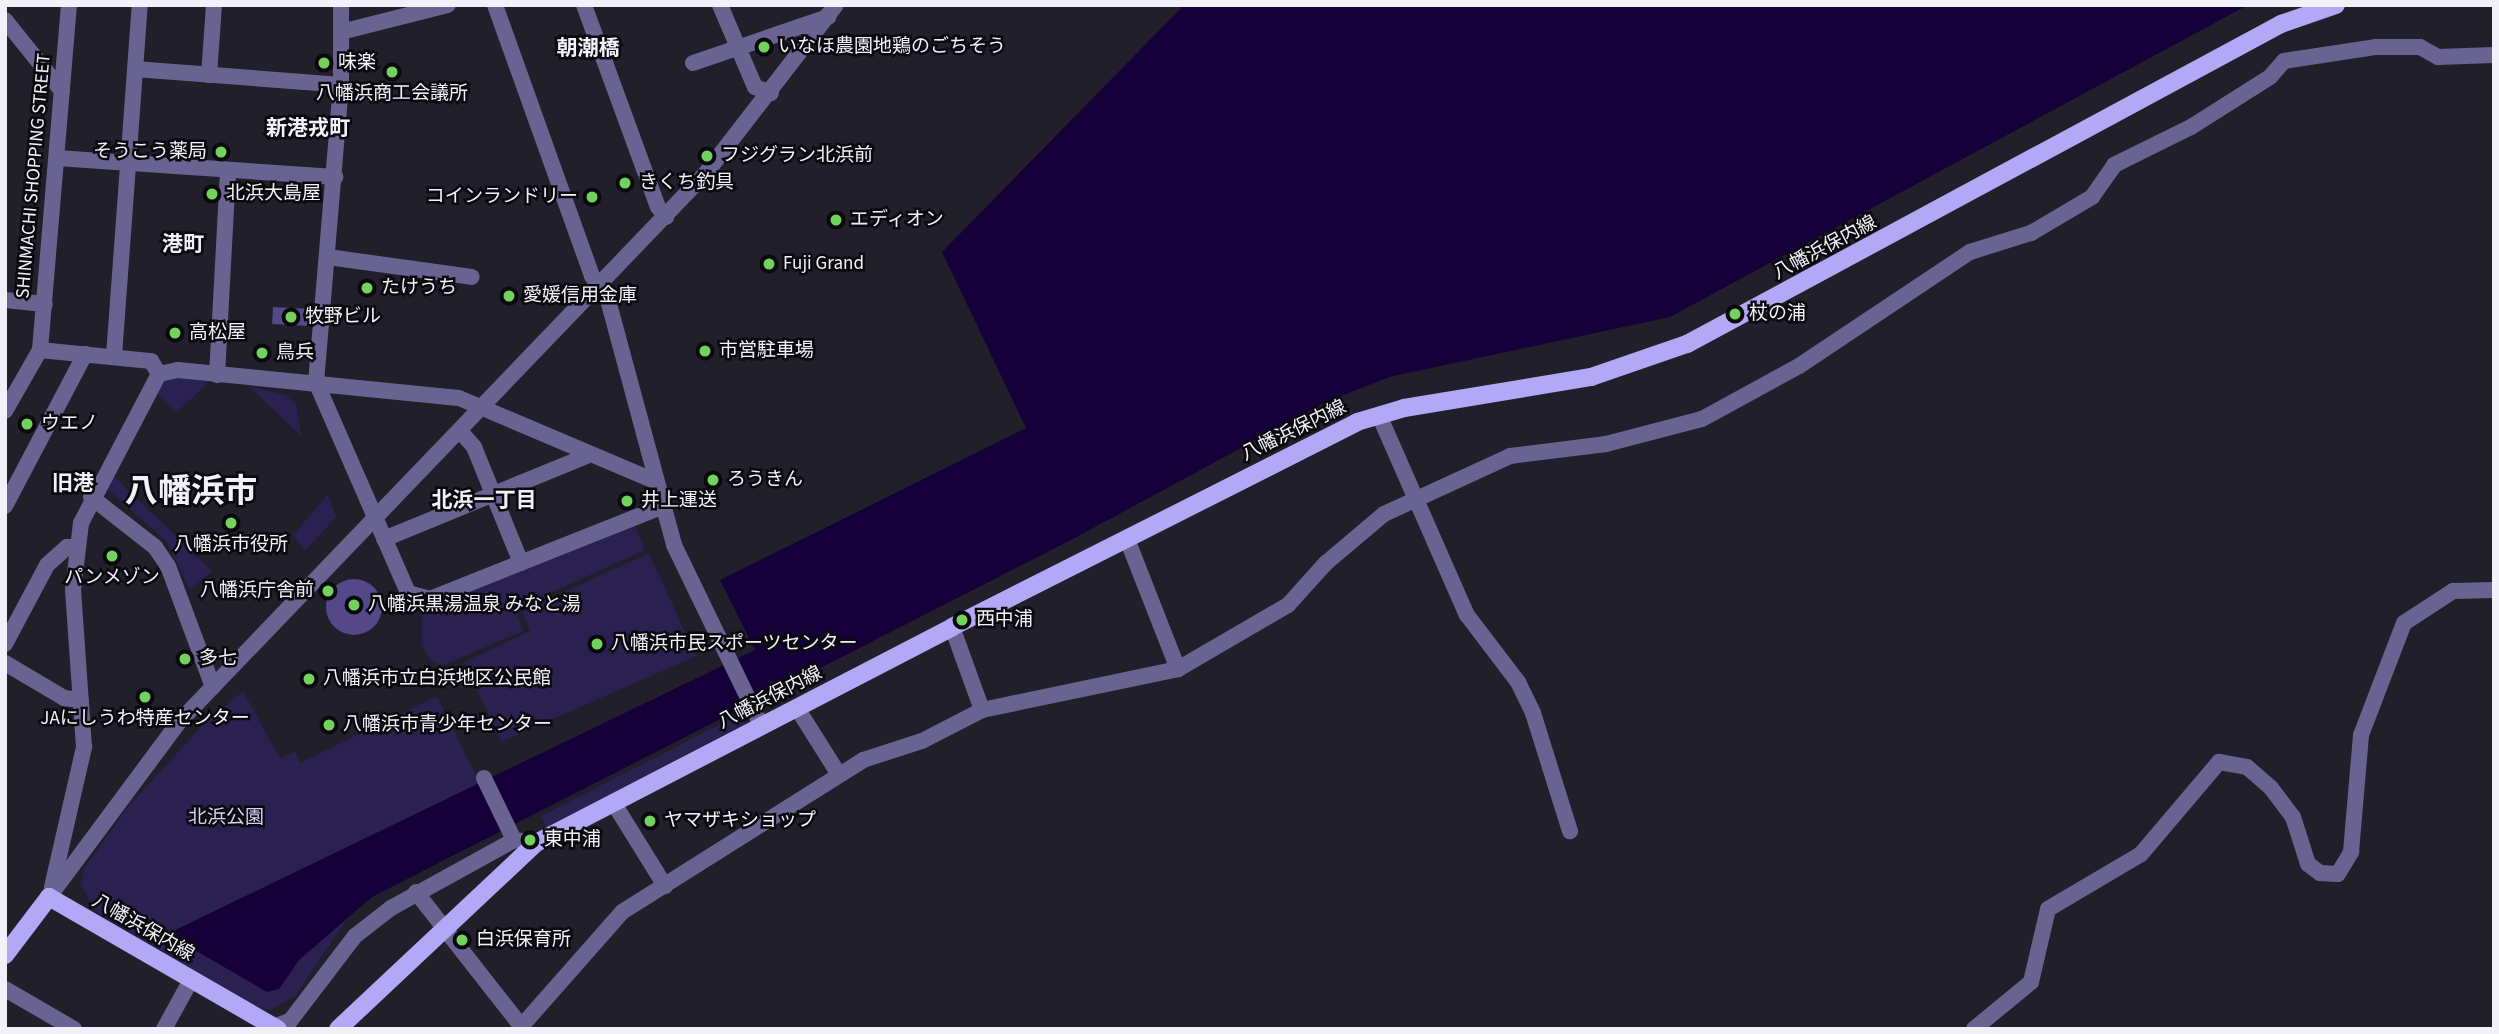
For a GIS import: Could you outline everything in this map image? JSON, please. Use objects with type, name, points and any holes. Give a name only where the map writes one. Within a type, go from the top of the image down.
[{"type":"main road","name":"八幡浜保内線","points":[[338,1029],[536,843],[952,627],[1379,415],[1591,377],[1687,344],[2281,24],[2336,5]]},
{"type":"main road","name":"八幡浜保内線","points":[[49,898],[267,1026]]},
{"type":"main road","points":[[5,956],[49,898]]},
{"type":"street","name":"SHINMACHI SHOPPING STREET","points":[[40,351],[69,5]]},
{"type":"street","points":[[114,356],[140,5]]},
{"type":"street","points":[[209,75],[214,5]]},
{"type":"street","points":[[341,5],[345,31],[316,382],[408,593],[418,600],[521,563],[664,506]]},
{"type":"street","points":[[345,31],[448,5]]},
{"type":"street","points":[[495,5],[592,276],[601,287],[655,481],[691,586],[761,725]]},
{"type":"street","points":[[584,5],[658,207],[666,217]]},
{"type":"street","points":[[720,5],[755,87],[771,93]]},
{"type":"street","points":[[693,63],[832,11]]},
{"type":"street","points":[[49,898],[144,764],[213,687],[666,217],[771,93],[832,11]]},
{"type":"street","points":[[5,20],[62,91]]},
{"type":"street","points":[[416,892],[446,927],[520,1028],[622,912],[838,773],[885,750],[922,741],[982,710],[1178,670],[1288,605],[1326,563],[1384,514],[1510,456],[1606,444],[1702,419],[1799,366],[1970,252],[2031,233],[2092,197],[2114,165],[2191,127],[2270,77],[2284,61],[2375,47],[2420,47],[2438,57],[2494,55]]},
{"type":"street","points":[[135,69],[341,85]]},
{"type":"street","points":[[57,158],[335,177]]},
{"type":"street","points":[[217,374],[228,170]]},
{"type":"street","points":[[328,257],[472,277]]},
{"type":"street","points":[[5,300],[45,304]]},
{"type":"street","points":[[5,411],[40,351],[151,361],[159,374]]},
{"type":"street","points":[[5,506],[85,354]]},
{"type":"street","points":[[49,898],[79,783],[84,747],[73,590],[76,547],[91,497],[159,374],[178,370],[459,398],[586,456],[655,481]]},
{"type":"street","points":[[1379,415],[1467,615],[1518,682],[1533,713],[1570,831]]},
{"type":"street","points":[[461,432],[474,447],[521,563]]},
{"type":"street","points":[[384,540],[586,456]]},
{"type":"street","points":[[91,497],[155,547],[168,566],[213,687]]},
{"type":"street","points":[[1127,539],[1178,670]]},
{"type":"street","points":[[5,644],[47,565],[67,547],[76,547]]},
{"type":"street","points":[[1975,1029],[2031,982],[2048,909],[2141,854],[2219,762],[2247,767],[2271,788],[2293,817],[2308,864],[2320,873],[2338,874],[2351,852],[2361,734],[2404,623],[2453,591],[2494,590]]},
{"type":"street","points":[[952,627],[982,710]]},
{"type":"street","points":[[5,663],[64,698],[81,700]]},
{"type":"street","points":[[797,708],[838,773]]},
{"type":"street","points":[[484,778],[512,835],[536,843]]},
{"type":"street","points":[[613,802],[665,886]]},
{"type":"street","points":[[267,1026],[290,1021],[355,936],[416,892],[512,835]]},
{"type":"street","points":[[164,1029],[191,980]]},
{"type":"street","points":[[5,989],[74,1029]]},
{"type":"green space","points":[[206,373],[207,384],[177,412],[148,386],[159,374]]},
{"type":"green space","points":[[249,386],[286,395],[296,405],[301,436]]},
{"type":"green space","points":[[111,473],[212,571],[190,590],[166,541],[104,486]]},
{"type":"green space","points":[[328,494],[336,517],[305,551],[293,535]]},
{"type":"green space","points":[[635,526],[645,550],[515,609],[523,631],[444,665],[431,661],[422,645],[422,609]]},
{"type":"green space","name":"八幡浜市民スポーツセンター","points":[[649,553],[696,656],[501,742],[464,662],[530,631],[522,611]]},
{"type":"green space","name":"北浜公園","points":[[243,691],[280,758],[296,752],[300,763],[437,696],[480,784],[167,934],[279,989],[299,960],[348,918],[295,996],[271,1010],[261,1009],[97,913],[81,885],[83,870],[127,808],[201,727]]},
{"type":"green space","points":[[742,713],[746,723],[547,828],[541,816]]},
{"type":"shaded area","points":[[1184,5],[2248,5],[1670,317],[1389,377],[1324,403],[1071,540],[372,897],[299,960],[279,989],[267,992],[167,934],[755,650],[720,580],[1026,428],[942,252]]},
{"type":"building","name":"牧野ビル","points":[[273,307],[310,309],[309,326],[272,324]]},
{"type":"building","name":"八幡浜黒湯温泉 みなと湯","points":[[348,579],[360,579],[374,587],[382,601],[380,618],[374,627],[360,635],[348,635],[331,623],[326,613],[326,601],[338,584]]},
{"type":"place","name":"いなほ農園地鶏のごちそう","points":[[764,47]]},
{"type":"place","name":"味楽","points":[[324,63]]},
{"type":"place","name":"八幡浜商工会議所","points":[[392,72]]},
{"type":"place","name":"そうこう薬局","points":[[221,152]]},
{"type":"place","name":"フジグラン北浜前","points":[[707,156]]},
{"type":"place","name":"きくち釣具","points":[[625,183]]},
{"type":"place","name":"北浜大島屋","points":[[212,194]]},
{"type":"place","name":"コインランドリー","points":[[592,197]]},
{"type":"place","name":"エディオン","points":[[836,220]]},
{"type":"place","name":"Fuji Grand","points":[[769,264]]},
{"type":"place","name":"たけうち","points":[[367,288]]},
{"type":"place","name":"愛媛信用金庫","points":[[509,296]]},
{"type":"place","name":"杖の浦","points":[[1735,314]]},
{"type":"place","name":"牧野ビル","points":[[291,317]]},
{"type":"place","name":"高松屋","points":[[175,333]]},
{"type":"place","name":"市営駐車場","points":[[705,351]]},
{"type":"place","name":"鳥兵","points":[[262,353]]},
{"type":"place","name":"ウエノ","points":[[27,424]]},
{"type":"place","name":"ろうきん","points":[[713,480]]},
{"type":"place","name":"井上運送","points":[[627,501]]},
{"type":"place","name":"八幡浜市役所","points":[[231,523]]},
{"type":"place","name":"パンメゾン","points":[[112,556]]},
{"type":"place","name":"八幡浜庁舎前","points":[[328,591]]},
{"type":"place","name":"八幡浜黒湯温泉 みなと湯","points":[[354,605]]},
{"type":"place","name":"西中浦","points":[[962,620]]},
{"type":"place","name":"八幡浜市民スポーツセンター","points":[[597,644]]},
{"type":"place","name":"多七","points":[[185,659]]},
{"type":"place","name":"八幡浜市立白浜地区公民館","points":[[309,679]]},
{"type":"place","name":"JAにしうわ特産センター","points":[[145,697]]},
{"type":"place","name":"八幡浜市青少年センター","points":[[329,725]]},
{"type":"place","name":"ヤマザキショップ","points":[[650,821]]},
{"type":"place","name":"東中浦","points":[[530,840]]},
{"type":"place","name":"白浜保育所","points":[[462,940]]},
{"type":"district","name":"朝潮橋","points":[[588,48]]},
{"type":"district","name":"新港戎町","points":[[308,128]]},
{"type":"district","name":"港町","points":[[183,244]]},
{"type":"district","name":"旧港","points":[[73,483]]},
{"type":"district","name":"八幡浜市","points":[[191,492]]},
{"type":"district","name":"北浜一丁目","points":[[484,500]]}]
